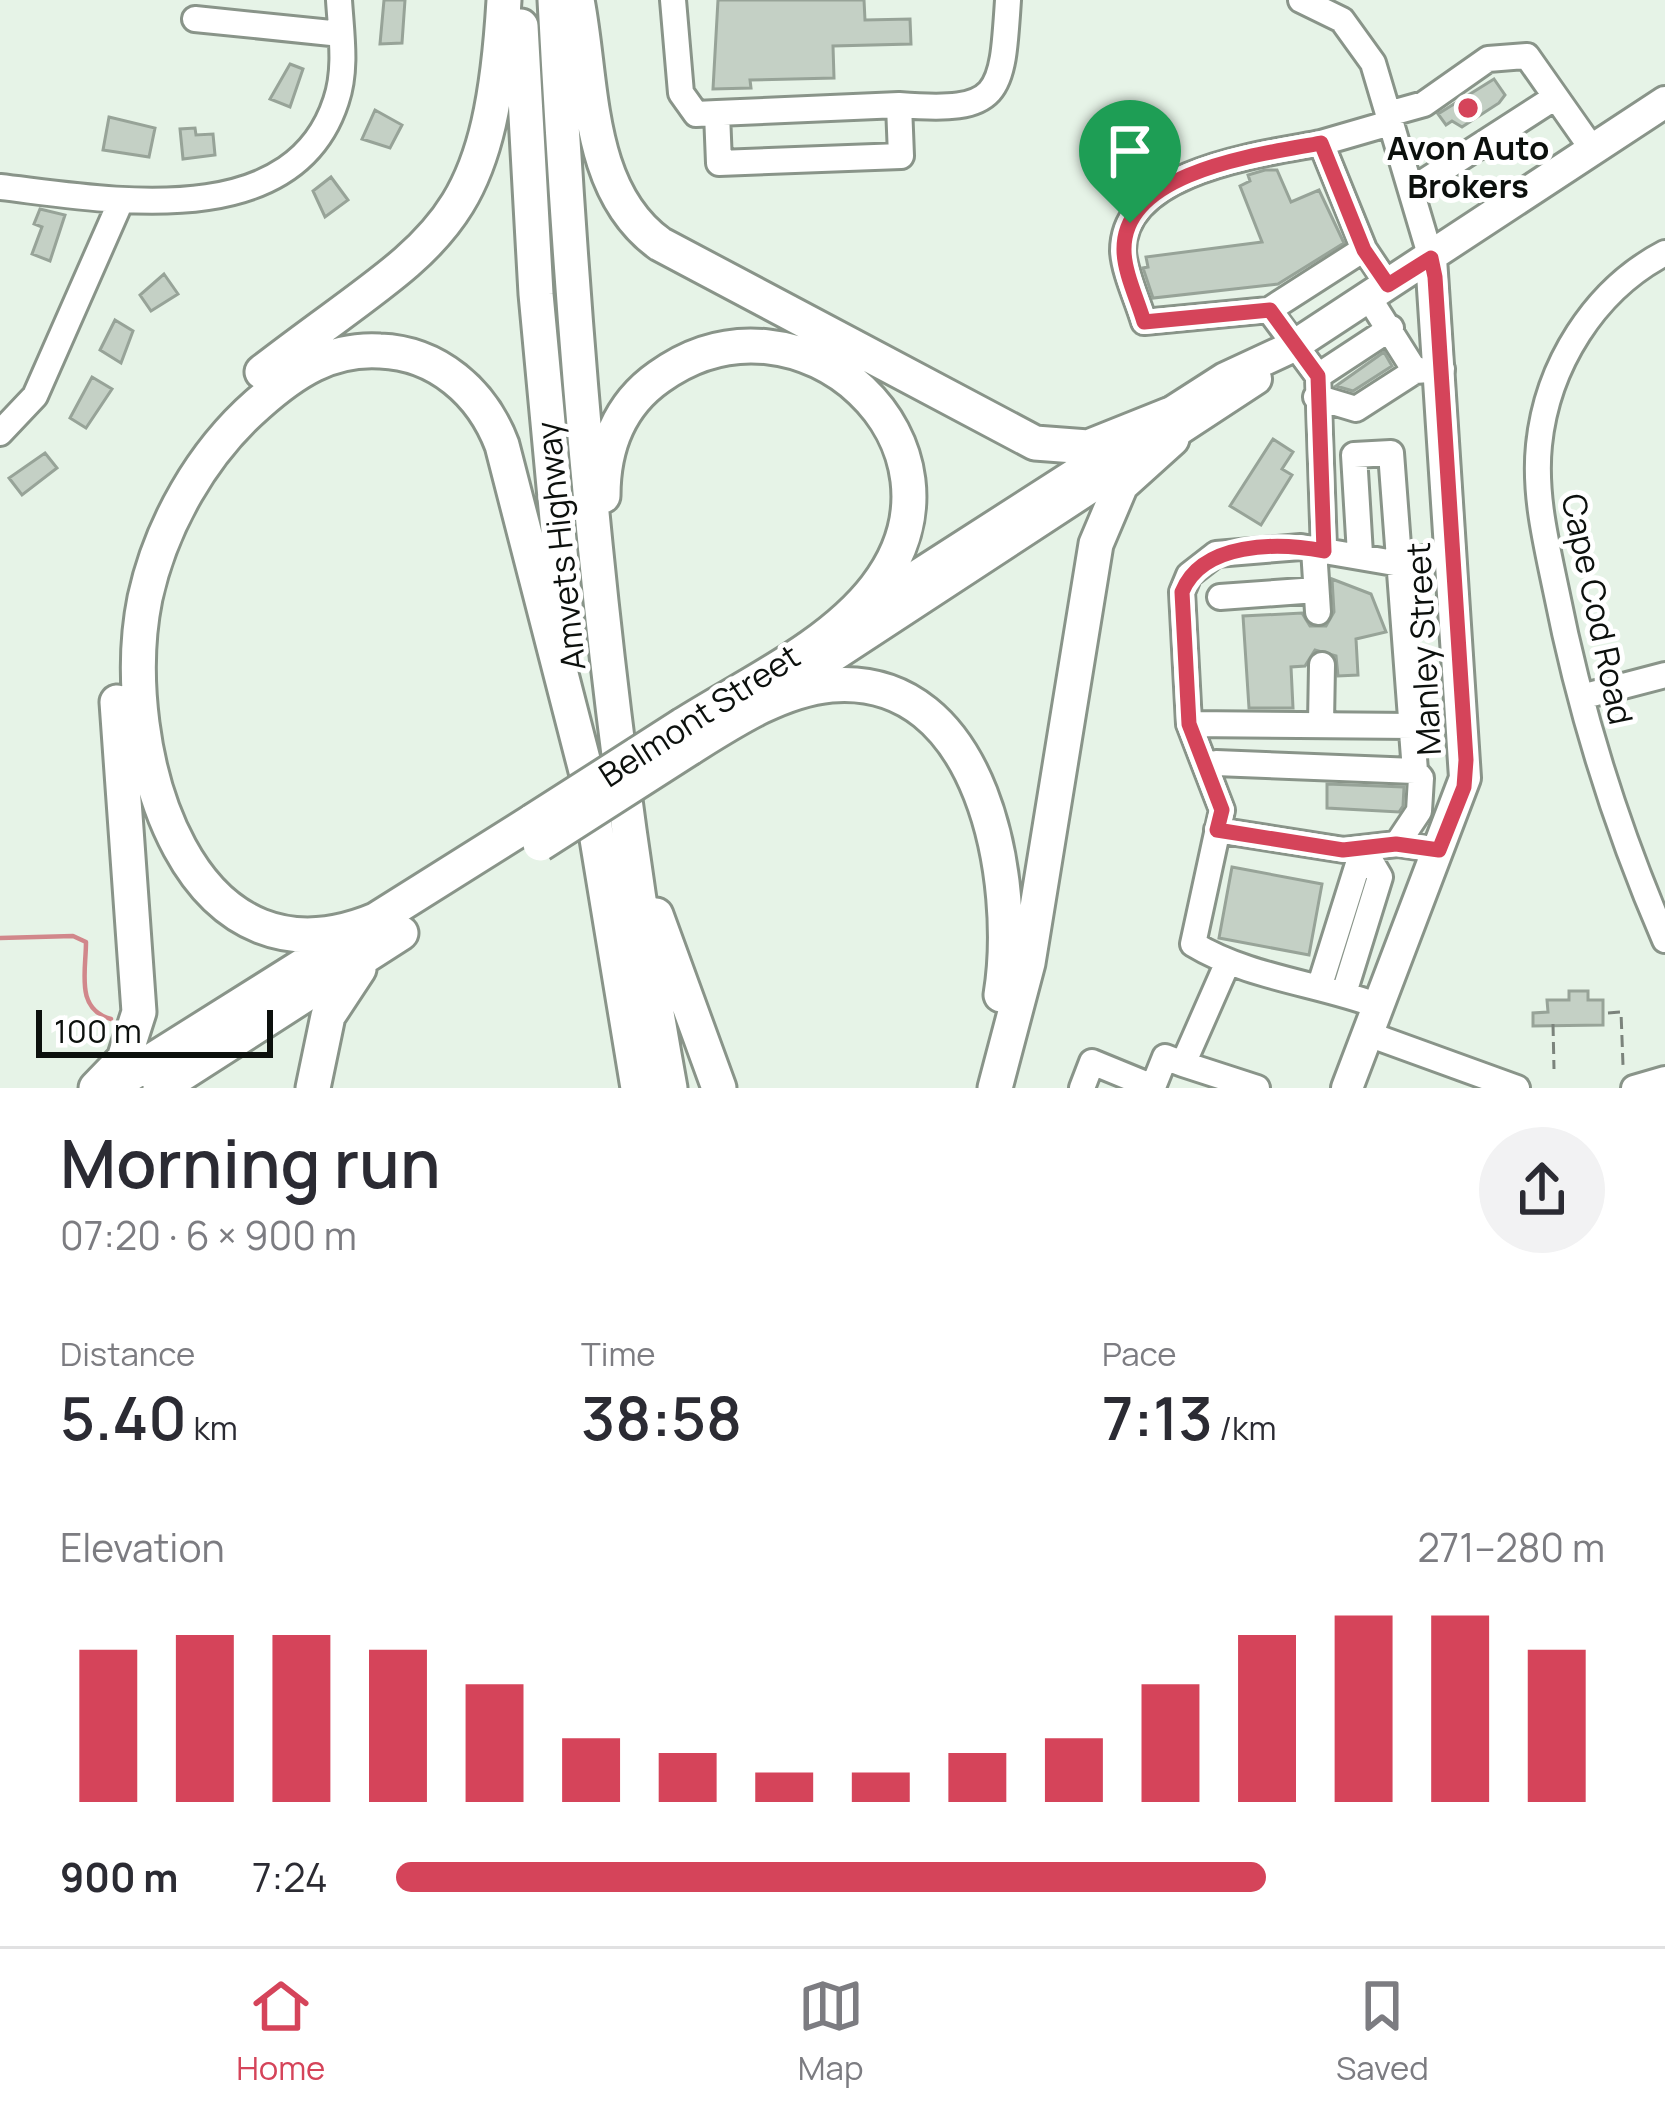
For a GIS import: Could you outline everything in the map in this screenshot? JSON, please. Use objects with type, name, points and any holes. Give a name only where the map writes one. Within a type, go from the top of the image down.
[{"type":"highway","points":[[96,1088],[124,1059],[140,1012],[116,684],[119,625],[139,545],[170,480],[226,404],[277,360],[408,266],[454,213],[495,107],[504,0]]},
{"type":"highway","name":"Amvets Highway","points":[[520,0],[544,404],[587,776],[638,1088]]},
{"type":"highway","name":"Amvets Highway","points":[[554,0],[573,327],[605,654],[670,1088]]},
{"type":"highway","points":[[577,0],[604,163],[629,215],[660,244],[1026,440],[1088,447],[1170,427]]},
{"type":"highway","points":[[605,654],[603,477],[617,425],[635,398],[670,368],[708,351],[746,345],[805,353],[848,378],[882,413],[904,456],[908,514],[895,557],[866,599],[821,637]]},
{"type":"highway","points":[[389,927],[315,936],[274,930],[235,912],[204,885],[181,850],[158,800],[144,748],[138,649],[154,568],[204,464],[278,386],[326,358],[388,351],[435,364],[476,398],[502,445],[587,776]]},
{"type":"highway","points":[[995,1088],[1025,978],[1096,544],[1128,476],[1170,427]]},
{"type":"highway","name":"Belmont Street","points":[[109,1088],[389,927],[687,737],[821,637]]},
{"type":"highway","points":[[722,728],[792,694],[839,685],[903,700],[952,742],[988,812],[1006,890],[1002,990],[972,1088]]},
{"type":"highway","name":"Belmont Street","points":[[687,737],[722,728]]},
{"type":"highway","points":[[629,835],[718,1088]]},
{"type":"highway","points":[[313,1088],[317,1049],[335,1002],[389,927]]},
{"type":"highway","name":"Belmont Street","points":[[160,1088],[389,927]]},
{"type":"highway","points":[[614,958],[616,1088]]},
{"type":"main road","name":"Belmont Street","points":[[722,728],[1170,427],[1225,378],[1292,347],[1665,102]]},
{"type":"main road","name":"Manley Street","points":[[1347,1088],[1466,769],[1454,551],[1429,370],[1431,258]]},
{"type":"main road","name":"Belmont Street","points":[[821,637],[1170,427]]},
{"type":"street","points":[[0,187],[178,203],[263,179],[291,162],[322,129],[337,100],[339,0]]},
{"type":"street","points":[[673,0],[681,93],[696,114],[971,106],[990,96],[1004,69],[1008,0]]},
{"type":"street","points":[[1311,2],[1342,20],[1366,50],[1431,258]]},
{"type":"street","points":[[195,19],[341,34]]},
{"type":"street","points":[[1364,250],[1270,310],[1144,322],[1124,251],[1130,223],[1168,184],[1220,162],[1321,143],[1389,118],[1424,104],[1488,59],[1508,54],[1527,56],[1593,150]]},
{"type":"street","points":[[1411,190],[1554,98]]},
{"type":"street","points":[[717,112],[719,163],[901,156],[899,105]]},
{"type":"street","points":[[1270,310],[1317,386],[1356,409],[1429,370],[1391,328],[1321,143]]},
{"type":"street","points":[[0,433],[35,396],[121,201]]},
{"type":"street","name":"Cape Cod Road","points":[[1665,253],[1619,286],[1586,322],[1560,367],[1542,423],[1542,517],[1581,697],[1607,795],[1665,940]]},
{"type":"street","points":[[1317,386],[1391,328]]},
{"type":"street","points":[[1220,597],[1317,601],[1317,386]]},
{"type":"street","points":[[1360,554],[1354,455],[1391,453],[1414,771]]},
{"type":"street","points":[[1454,551],[1400,564],[1319,550],[1216,554],[1189,575],[1182,592],[1189,724],[1222,810],[1193,944],[1227,964],[1332,989],[1374,1020],[1517,1088]]},
{"type":"street","points":[[1321,723],[1322,665]]},
{"type":"street","points":[[1581,697],[1665,675]]},
{"type":"street","points":[[1189,724],[1414,726]]},
{"type":"street","points":[[1207,768],[1216,763],[1339,764],[1414,771],[1421,778],[1419,811],[1396,844]]},
{"type":"street","points":[[1217,830],[1343,850],[1396,844],[1439,850]]},
{"type":"street","points":[[1332,989],[1363,848]]},
{"type":"street","points":[[1183,1064],[1227,964]]},
{"type":"street","points":[[1082,1088],[1092,1062],[1153,1088],[1165,1058],[1257,1088]]},
{"type":"street","points":[[1629,1077],[1665,1079]]},
{"type":"path","points":[[1608,1013],[1621,1012],[1629,1077]]},
{"type":"path","points":[[1553,1024],[1554,1070]]},
{"type":"building","points":[[384,0],[405,0],[402,43],[380,44]]},
{"type":"building","points":[[718,0],[864,0],[865,20],[910,19],[911,44],[833,46],[834,78],[750,80],[751,88],[713,89]]},
{"type":"building","points":[[290,64],[303,69],[290,107],[270,99]]},
{"type":"building","name":"Avon Auto Brokers","points":[[1494,79],[1505,95],[1499,103],[1462,127],[1452,121],[1446,125],[1438,114]]},
{"type":"building","points":[[375,110],[402,125],[390,148],[362,139]]},
{"type":"building","points":[[109,117],[155,128],[149,157],[103,150]]},
{"type":"building","points":[[195,128],[196,135],[213,134],[215,155],[183,159],[180,129]]},
{"type":"building","points":[[1277,170],[1291,202],[1319,190],[1344,243],[1278,284],[1153,298],[1143,268],[1148,267],[1146,257],[1262,242],[1240,186],[1250,181],[1248,175]]},
{"type":"building","points":[[331,177],[348,200],[325,217],[313,191]]},
{"type":"building","points":[[40,209],[65,215],[50,261],[32,254],[42,227],[34,224]]},
{"type":"building","points":[[164,274],[178,294],[151,311],[140,295]]},
{"type":"building","points":[[115,320],[133,331],[121,363],[100,350]]},
{"type":"building","points":[[1384,352],[1392,366],[1353,391],[1336,386]]},
{"type":"building","points":[[92,377],[112,389],[86,428],[70,418]]},
{"type":"building","points":[[1273,439],[1293,452],[1282,469],[1292,475],[1261,525],[1230,506]]},
{"type":"building","points":[[45,453],[57,468],[22,495],[9,478]]},
{"type":"building","points":[[1332,579],[1371,594],[1386,632],[1356,639],[1358,675],[1338,676],[1336,656],[1315,650],[1305,666],[1291,667],[1293,708],[1249,708],[1243,616],[1302,613],[1310,626],[1326,626],[1334,612]]},
{"type":"building","points":[[1327,784],[1404,787],[1403,806],[1399,812],[1327,808]]},
{"type":"building","points":[[1232,867],[1322,884],[1309,955],[1219,938]]},
{"type":"building","points":[[1569,991],[1588,991],[1588,1000],[1603,1000],[1603,1025],[1533,1026],[1533,1013],[1548,1012],[1547,1000],[1569,1000]]},
{"type":"waterway","points":[[0,938],[73,936],[86,942],[87,998],[111,1019]]},
{"type":"place","name":"Avon Auto Brokers","points":[[1468,108]]},
{"type":"route","points":[[1321,143],[1364,250],[1388,285],[1431,258],[1466,760],[1464,787],[1439,850],[1396,844],[1343,850],[1217,830],[1222,810],[1189,724],[1182,592],[1189,575],[1216,554],[1301,547],[1324,551],[1318,376],[1292,347],[1270,310],[1144,322],[1124,251],[1130,223],[1168,184],[1220,162],[1321,143]]}]
